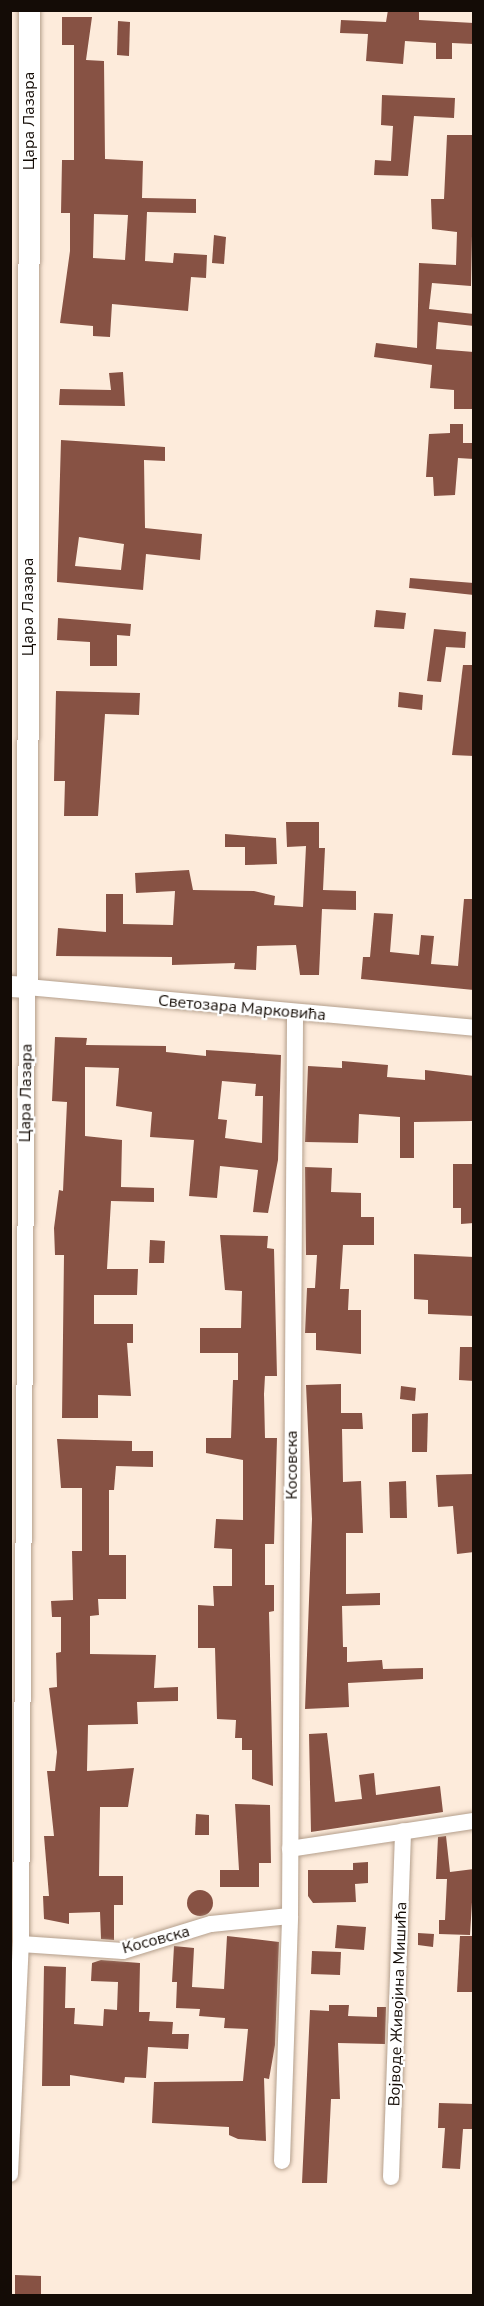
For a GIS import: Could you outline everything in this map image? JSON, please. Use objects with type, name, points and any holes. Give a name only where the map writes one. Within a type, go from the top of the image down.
[{"type":"street","name":"Цара Лазара","points":[[10,2174],[21,1944],[15,1896],[19,987],[29,10]]},
{"type":"street","name":"Светозара Марковића","points":[[19,987],[474,1028]]},
{"type":"street","name":"Косовска","points":[[282,2161],[290,1916],[295,1013]]},
{"type":"street","points":[[290,1849],[474,1821]]},
{"type":"street","name":"Војводе Живојина Мишића","points":[[391,2177],[403,1831]]},
{"type":"street","name":"Косовска","points":[[21,1944],[123,1951],[211,1924],[290,1916]]},
{"type":"building","points":[[388,10],[419,10],[419,20],[474,23],[474,44],[452,43],[452,59],[436,59],[436,43],[405,41],[403,64],[366,61],[368,34],[340,33],[341,20],[386,22]]},
{"type":"building","points":[[62,17],[92,17],[86,60],[104,61],[105,159],[143,161],[142,198],[196,199],[196,213],[147,212],[145,261],[173,263],[174,253],[207,255],[206,278],[191,277],[188,311],[112,304],[110,337],[93,336],[93,326],[60,323],[70,251],[70,213],[61,213],[62,160],[74,160],[74,45],[62,45]],"holes":[[[94,214],[128,215],[125,260],[93,258]]]},
{"type":"building","points":[[118,21],[130,22],[129,56],[117,55]]},
{"type":"building","points":[[382,95],[455,98],[454,118],[414,116],[408,176],[374,175],[375,160],[391,161],[393,126],[381,125]]},
{"type":"building","points":[[447,135],[474,135],[471,286],[432,283],[429,309],[474,314],[474,326],[438,322],[436,349],[474,352],[474,409],[454,409],[454,390],[430,388],[432,365],[374,357],[376,343],[417,348],[419,263],[456,265],[457,232],[432,229],[431,199],[444,199]]},
{"type":"building","points":[[214,235],[226,237],[224,264],[212,263]]},
{"type":"building","points":[[123,372],[125,406],[59,405],[60,389],[111,390],[109,373]]},
{"type":"building","points":[[450,424],[463,424],[463,443],[474,443],[474,459],[458,458],[455,495],[434,496],[433,477],[426,477],[429,434],[450,433]]},
{"type":"building","points":[[61,440],[165,447],[165,461],[144,460],[145,528],[202,534],[200,560],[146,554],[143,590],[57,582]],"holes":[[[79,537],[124,544],[121,570],[75,566]]]},
{"type":"building","points":[[410,578],[474,583],[474,595],[409,588]]},
{"type":"building","points":[[376,610],[406,613],[404,629],[374,627]]},
{"type":"building","points":[[58,618],[131,624],[130,636],[117,635],[117,666],[90,666],[90,642],[57,640]]},
{"type":"building","points":[[434,629],[466,632],[465,648],[446,647],[441,682],[427,681]]},
{"type":"building","points":[[463,665],[474,665],[474,756],[452,755]]},
{"type":"building","points":[[56,691],[140,693],[139,715],[105,714],[98,816],[64,816],[65,781],[54,781]]},
{"type":"building","points":[[399,692],[423,695],[422,710],[398,707]]},
{"type":"building","points":[[286,822],[319,822],[319,848],[325,848],[323,890],[356,891],[356,910],[322,909],[319,975],[300,975],[296,945],[257,946],[256,970],[234,969],[235,963],[172,965],[172,957],[56,956],[58,928],[106,932],[106,894],[123,894],[123,924],[173,925],[175,891],[136,893],[135,873],[189,870],[193,890],[254,891],[275,896],[274,905],[303,907],[306,846],[287,847]]},
{"type":"building","points":[[225,834],[276,838],[277,864],[245,865],[245,847],[225,847]]},
{"type":"building","points":[[464,899],[474,899],[474,990],[361,979],[363,957],[370,957],[374,913],[393,914],[390,952],[419,955],[421,935],[434,936],[431,964],[458,966]]},
{"type":"building","points":[[55,1037],[87,1038],[86,1045],[166,1046],[166,1052],[206,1056],[206,1050],[281,1055],[278,1160],[268,1213],[253,1212],[258,1170],[220,1166],[217,1198],[189,1196],[194,1140],[150,1137],[152,1112],[116,1106],[119,1068],[85,1067],[85,1136],[122,1140],[121,1187],[154,1188],[154,1202],[111,1201],[107,1269],[138,1269],[137,1295],[94,1295],[94,1324],[133,1324],[133,1343],[127,1343],[131,1396],[98,1395],[98,1418],[62,1418],[64,1255],[55,1255],[54,1228],[59,1190],[63,1191],[67,1102],[52,1101]],"holes":[[[222,1081],[256,1084],[255,1096],[263,1096],[262,1143],[225,1138],[227,1120],[218,1119]]]},
{"type":"building","points":[[342,1061],[388,1065],[387,1077],[425,1080],[425,1070],[474,1076],[472,1121],[414,1122],[414,1158],[400,1158],[400,1117],[359,1114],[358,1143],[305,1142],[308,1066],[342,1068]]},
{"type":"building","points":[[453,1164],[474,1164],[474,1223],[461,1224],[461,1208],[453,1208]]},
{"type":"building","points":[[305,1167],[332,1168],[331,1192],[361,1193],[361,1217],[374,1217],[374,1245],[343,1245],[340,1289],[349,1289],[348,1310],[361,1310],[361,1354],[316,1350],[316,1333],[305,1333],[307,1288],[315,1288],[317,1255],[306,1255]]},
{"type":"building","points":[[220,1235],[268,1236],[267,1248],[274,1249],[277,1376],[265,1376],[264,1394],[265,1438],[277,1438],[274,1544],[265,1544],[265,1585],[274,1585],[274,1611],[269,1612],[273,1786],[252,1779],[252,1750],[242,1750],[242,1738],[235,1738],[236,1720],[217,1719],[215,1648],[198,1648],[198,1605],[214,1606],[213,1586],[232,1586],[232,1549],[214,1548],[216,1519],[243,1520],[243,1460],[206,1453],[206,1438],[231,1438],[233,1380],[238,1380],[238,1353],[200,1353],[200,1328],[241,1328],[242,1291],[225,1290]]},
{"type":"building","points":[[150,1240],[165,1241],[164,1263],[149,1263]]},
{"type":"building","points":[[414,1254],[474,1257],[474,1316],[428,1314],[428,1300],[414,1299]]},
{"type":"building","points":[[460,1347],[474,1347],[474,1381],[459,1380]]},
{"type":"building","points":[[341,1384],[341,1413],[362,1413],[363,1429],[342,1429],[343,1482],[361,1481],[363,1533],[346,1533],[346,1594],[380,1593],[380,1605],[342,1606],[343,1647],[347,1647],[347,1662],[382,1660],[383,1669],[423,1668],[423,1679],[348,1683],[349,1707],[305,1709],[312,1519],[306,1385]]},
{"type":"building","points":[[401,1386],[416,1388],[415,1401],[400,1399]]},
{"type":"building","points":[[428,1413],[427,1452],[412,1452],[412,1414]]},
{"type":"building","points":[[57,1439],[132,1441],[132,1451],[153,1451],[153,1467],[116,1466],[114,1490],[109,1490],[109,1555],[126,1555],[126,1599],[98,1599],[99,1615],[90,1616],[90,1654],[156,1655],[154,1688],[178,1687],[178,1701],[137,1702],[138,1724],[88,1725],[87,1771],[134,1768],[128,1807],[100,1807],[99,1876],[123,1876],[123,1905],[114,1905],[114,1940],[101,1939],[100,1912],[69,1913],[69,1924],[44,1919],[43,1896],[49,1896],[44,1836],[54,1836],[47,1771],[55,1771],[57,1752],[49,1688],[57,1687],[56,1653],[61,1652],[61,1617],[52,1617],[51,1601],[73,1600],[72,1551],[82,1551],[82,1488],[61,1488]]},
{"type":"building","points":[[474,1474],[474,1552],[457,1554],[453,1506],[438,1507],[436,1475]]},
{"type":"building","points":[[406,1481],[407,1518],[390,1518],[389,1482]]},
{"type":"building","points":[[327,1733],[335,1802],[362,1799],[359,1775],[374,1773],[376,1795],[440,1786],[443,1812],[311,1832],[309,1734]]},
{"type":"building","points":[[235,1804],[270,1805],[271,1863],[259,1863],[259,1887],[220,1887],[220,1870],[239,1870]]},
{"type":"building","points":[[196,1814],[209,1815],[209,1835],[195,1835]]},
{"type":"building","points":[[446,1836],[450,1872],[474,1869],[470,1935],[439,1934],[439,1920],[445,1920],[447,1879],[436,1879],[438,1837]]},
{"type":"building","points":[[368,1862],[368,1883],[355,1884],[356,1902],[313,1903],[308,1896],[308,1870],[353,1870],[353,1863]]},
{"type":"building","points":[[200,1890],[210,1893],[213,1903],[210,1913],[200,1916],[190,1913],[187,1903],[190,1893]]},
{"type":"building","points":[[337,1925],[366,1927],[364,1950],[335,1948]]},
{"type":"building","points":[[418,1933],[434,1934],[433,1947],[418,1945]]},
{"type":"building","points":[[227,1936],[279,1942],[275,2045],[269,2079],[264,2078],[266,2141],[238,2139],[229,2135],[229,2127],[152,2123],[154,2082],[243,2081],[248,2029],[224,2028],[225,2018],[199,2016],[200,2009],[176,2008],[177,1982],[172,1982],[174,1946],[194,1948],[192,1987],[224,1989]]},
{"type":"building","points":[[460,1936],[474,1936],[474,1992],[457,1992]]},
{"type":"building","points":[[312,1951],[341,1952],[340,1975],[311,1974]]},
{"type":"building","points":[[101,1960],[140,1963],[139,2012],[150,2012],[149,2021],[173,2022],[172,2034],[189,2034],[188,2049],[148,2047],[146,2078],[125,2077],[124,2083],[70,2075],[70,2086],[42,2086],[44,1966],[66,1967],[65,2008],[75,2008],[74,2024],[103,2026],[104,2009],[117,2010],[118,1982],[91,1981],[92,1963]]},
{"type":"building","points":[[329,2005],[349,2005],[348,2016],[377,2017],[377,2007],[386,2007],[385,2044],[338,2043],[340,2099],[331,2099],[327,2183],[302,2183],[310,2010],[329,2011]]},
{"type":"building","points":[[439,2103],[474,2104],[474,2129],[463,2129],[460,2169],[442,2168],[445,2128],[438,2128]]},
{"type":"building","points":[[15,2275],[41,2276],[41,2295],[15,2295]]}]
